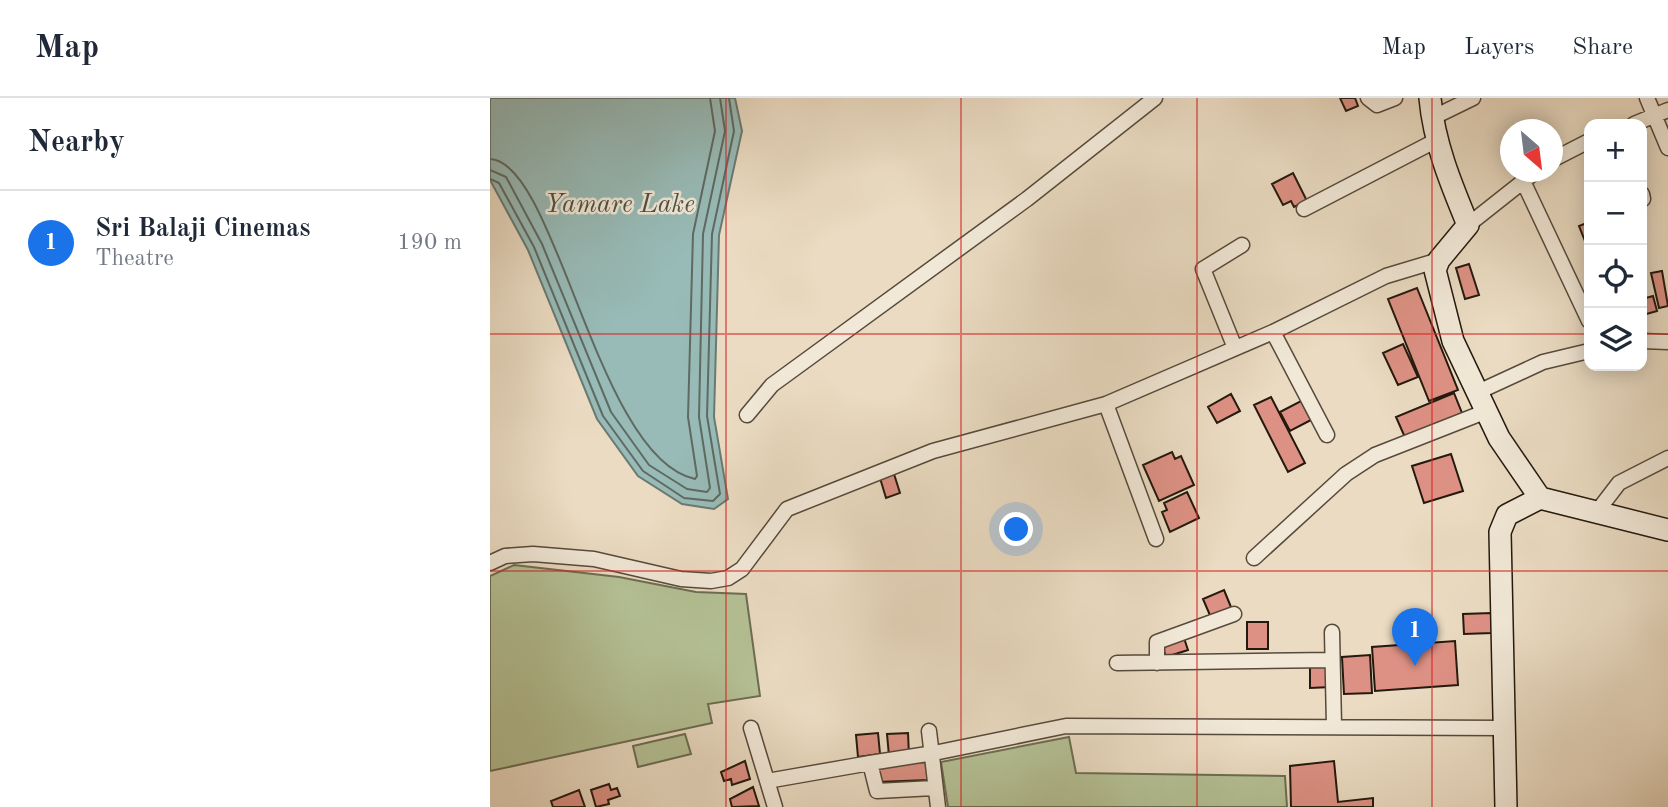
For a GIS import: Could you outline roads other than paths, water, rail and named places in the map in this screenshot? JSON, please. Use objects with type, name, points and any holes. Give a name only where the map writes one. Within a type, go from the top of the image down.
[{"type":"street","points":[[747,415],[772,385],[1027,199],[1155,98]]},
{"type":"street","points":[[1368,98],[1377,105],[1395,98]]},
{"type":"street","points":[[1468,225],[1437,140],[1431,108],[1473,98]]},
{"type":"street","points":[[1647,98],[1661,113],[1668,148]]},
{"type":"street","points":[[1304,209],[1437,140]]},
{"type":"street","points":[[1563,154],[1584,144]]},
{"type":"street","points":[[1522,182],[1468,225],[1439,260],[1435,270],[1453,341],[1499,438],[1539,498],[1668,530]]},
{"type":"street","points":[[1523,182],[1584,310]]},
{"type":"street","points":[[1236,348],[1203,269],[1242,245]]},
{"type":"street","points":[[490,563],[505,556],[533,554],[594,559],[681,579],[711,581],[728,578],[742,569],[787,509],[933,451],[1106,404],[1273,332],[1386,276],[1439,260]]},
{"type":"street","points":[[1273,332],[1327,435]]},
{"type":"street","points":[[1647,341],[1668,342]]},
{"type":"street","points":[[1254,558],[1346,474],[1375,455],[1482,402],[1543,362],[1584,352]]},
{"type":"street","points":[[1106,404],[1156,539]]},
{"type":"street","points":[[1596,513],[1619,483],[1668,458]]},
{"type":"street","points":[[1506,807],[1507,728],[1500,532],[1507,515],[1539,498]]},
{"type":"street","points":[[1157,663],[1156,645],[1160,640],[1234,614]]},
{"type":"street","points":[[1332,632],[1334,726]]},
{"type":"street","points":[[1117,663],[1332,660]]},
{"type":"street","points":[[767,781],[934,753],[1066,726],[1507,728]]},
{"type":"street","points":[[751,728],[775,807]]},
{"type":"street","points":[[929,731],[934,753],[934,788],[938,807]]},
{"type":"street","points":[[870,763],[877,791],[934,788]]},
{"type":"water","name":"Yamare Lake","points":[[490,98],[735,98],[742,131],[719,235],[714,417],[728,499],[714,509],[682,504],[638,476],[597,419],[528,250],[490,180]]},
{"type":"place","name":"Sri Balaji Cinemas","points":[[1415,666]]}]
